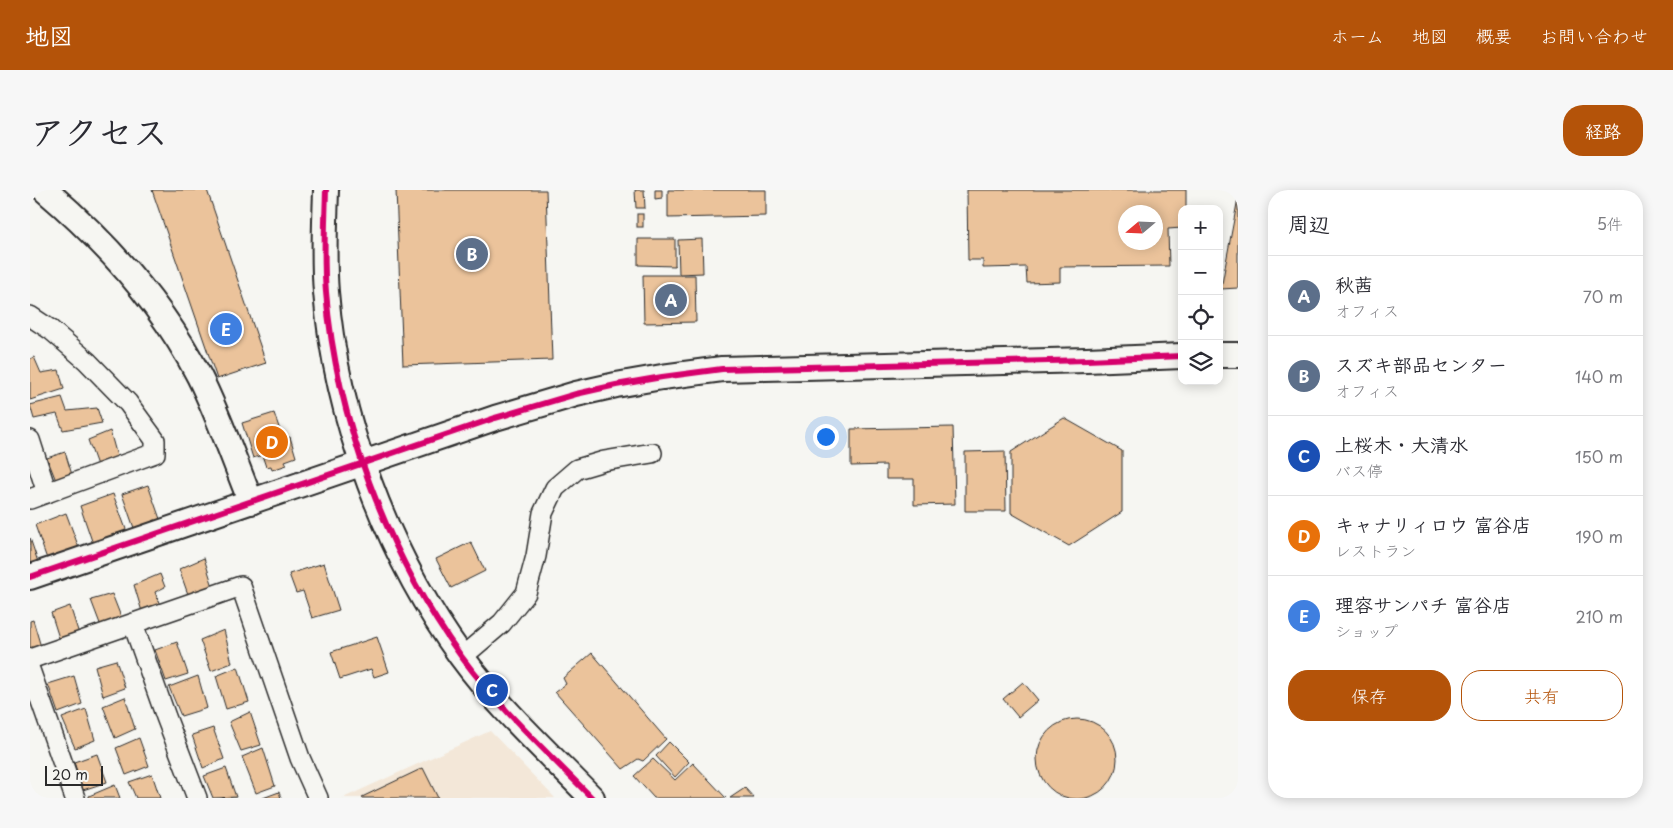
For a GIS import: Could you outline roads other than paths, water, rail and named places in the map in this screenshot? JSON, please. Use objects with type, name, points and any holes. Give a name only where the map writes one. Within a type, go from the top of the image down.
[{"type":"street","points":[[45,190],[100,240],[140,287],[174,332],[199,376],[251,502]]},
{"type":"street","points":[[326,190],[326,291],[333,348],[362,463],[391,537],[419,591],[462,657],[517,722],[592,798]]},
{"type":"street","points":[[30,316],[51,330],[87,360],[128,403],[155,440],[155,453],[39,496],[30,440]]},
{"type":"street","points":[[1223,355],[1238,355]]},
{"type":"street","points":[[30,577],[495,418],[576,394],[662,376],[722,369],[1178,356]]},
{"type":"street","points":[[462,657],[502,623],[526,593],[536,556],[543,513],[556,488],[576,469],[604,460],[652,453]]},
{"type":"street","points":[[30,659],[241,586],[300,758],[318,798]]},
{"type":"street","points":[[134,624],[166,717],[197,798]]},
{"type":"street","points":[[30,670],[75,798]]},
{"type":"place","name":"スズキ部品センター","points":[[472,254]]},
{"type":"place","name":"秋茜","points":[[671,300]]},
{"type":"place","name":"理容サンパチ 富谷店","points":[[226,329]]},
{"type":"place","name":"キャナリィロウ 富谷店","points":[[272,442]]},
{"type":"place","name":"上桜木・大清水","points":[[492,690]]}]
